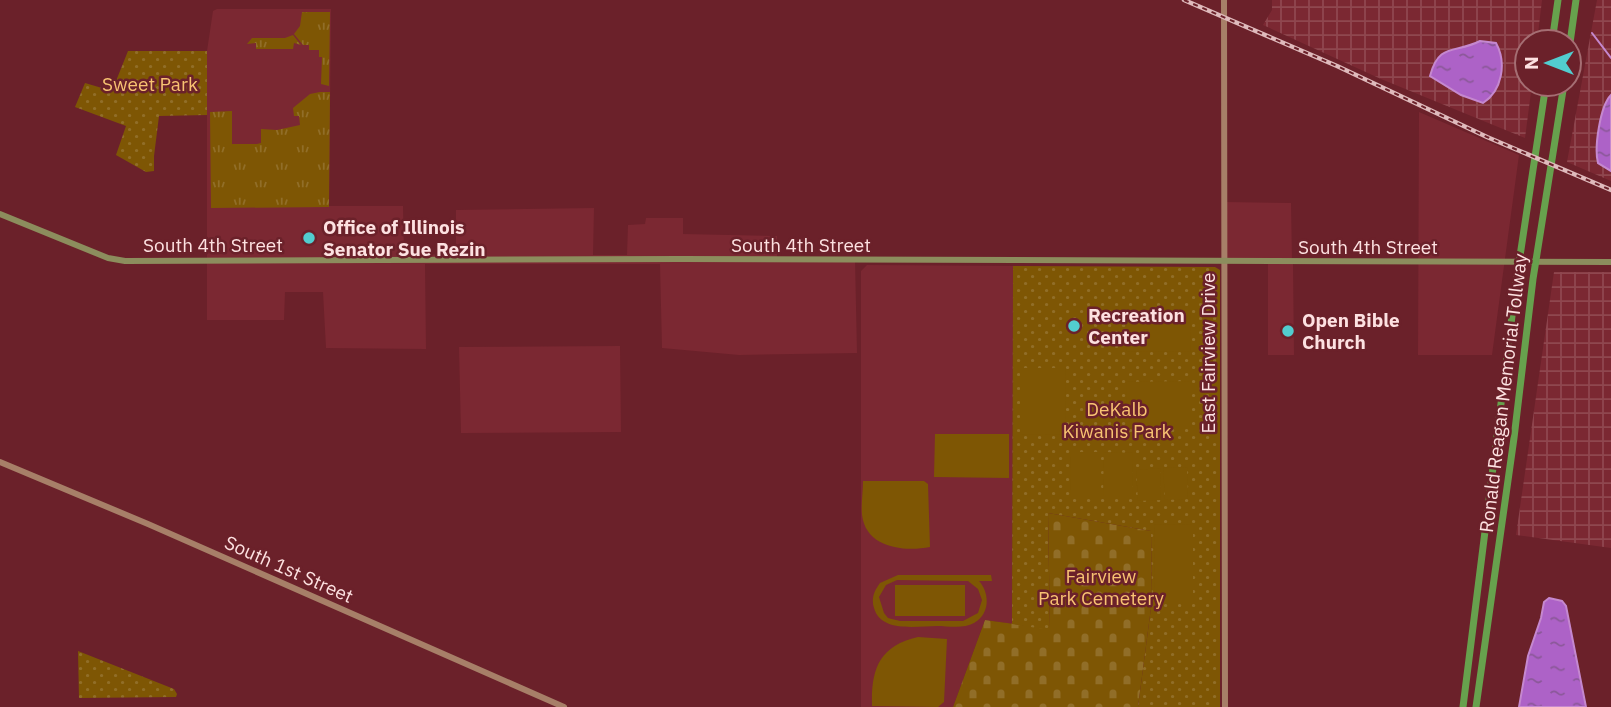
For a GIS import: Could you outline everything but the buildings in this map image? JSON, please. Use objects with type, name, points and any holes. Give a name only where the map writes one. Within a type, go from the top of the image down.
[{"type":"highway","points":[[1554,28],[1558,0]]},
{"type":"highway","points":[[1572,28],[1576,0]]},
{"type":"highway","name":"Ronald Reagan Memorial Tollway","points":[[1463,707],[1517,275],[1544,98]]},
{"type":"highway","name":"Ronald Reagan Memorial Tollway","points":[[1476,707],[1533,279],[1562,98]]},
{"type":"main road","name":"South 4th Street","points":[[0,214],[108,258],[125,261],[681,259],[1611,262]]},
{"type":"street","name":"East Fairview Drive","points":[[1224,0],[1224,707]]},
{"type":"street","name":"South 1st Street","points":[[0,462],[148,524],[564,707]]},
{"type":"shaded area","points":[[1272,0],[1542,0],[1539,28],[1513,28],[1513,98],[1530,98],[1525,138],[1381,79],[1263,25],[1272,10]]},
{"type":"shaded area","points":[[1597,0],[1611,0],[1611,181],[1567,162],[1579,98],[1583,98],[1583,76]]},
{"type":"shaded area","points":[[331,9],[329,206],[403,206],[404,255],[456,254],[456,210],[594,208],[593,255],[627,255],[628,225],[645,224],[646,218],[683,218],[683,234],[777,236],[777,259],[855,259],[857,353],[739,355],[662,348],[660,264],[425,264],[426,349],[326,348],[323,292],[285,292],[284,320],[207,320],[207,51],[213,11]]},
{"type":"shaded area","points":[[1419,112],[1519,155],[1492,355],[1418,355]]},
{"type":"shaded area","points":[[1226,202],[1291,203],[1292,260],[1226,260]]},
{"type":"shaded area","points":[[1268,264],[1293,264],[1294,355],[1268,355]]},
{"type":"shaded area","points":[[867,265],[1013,266],[1012,624],[985,620],[953,707],[861,707],[861,271]]},
{"type":"shaded area","points":[[1554,272],[1611,272],[1611,548],[1516,535]]},
{"type":"shaded area","points":[[620,346],[621,432],[461,433],[459,347]]},
{"type":"green space","points":[[302,12],[330,12],[329,86],[321,84],[322,57],[319,57],[319,50],[309,50],[309,45],[303,45],[294,34],[300,26]]},
{"type":"green space","points":[[293,35],[301,45],[294,43],[293,49],[256,49],[256,43],[247,44],[252,38],[285,38]]},
{"type":"green space","name":"Sweet Park","points":[[128,51],[207,51],[207,115],[159,116],[154,171],[146,172],[116,155],[126,126],[75,107],[85,83],[112,91]]},
{"type":"green space","points":[[330,92],[329,207],[211,208],[210,112],[232,111],[232,144],[257,144],[261,143],[261,129],[277,130],[300,125],[299,116],[294,116],[293,108],[310,94]]},
{"type":"green space","name":"DeKalb Kiwanis Park","points":[[1013,266],[1215,267],[1220,270],[1220,707],[1138,707],[1152,600],[1151,531],[1048,513],[1050,630],[1012,624]]},
{"type":"green space","points":[[1127,310],[1191,311],[1190,352],[1126,351]]},
{"type":"green space","points":[[1020,368],[1065,368],[1066,434],[1020,435]]},
{"type":"green space","points":[[1190,381],[1190,425],[1127,425],[1126,382]]},
{"type":"green space","points":[[935,434],[1009,434],[1009,478],[934,477]]},
{"type":"green space","points":[[1071,452],[1100,452],[1100,496],[1070,496]]},
{"type":"green space","points":[[1104,452],[1133,453],[1132,496],[1103,496]]},
{"type":"green space","points":[[1187,467],[1188,499],[1165,500],[1163,468]]},
{"type":"green space","points":[[1160,468],[1161,500],[1138,501],[1136,470]]},
{"type":"green space","points":[[863,481],[924,481],[928,484],[930,547],[898,548],[878,541],[871,535],[862,515]]},
{"type":"green space","name":"Fairview Park Cemetery","points":[[1048,513],[1151,531],[1152,600],[1138,707],[953,707],[985,620],[1050,629]]},
{"type":"green space","points":[[1155,524],[1193,525],[1193,600],[1154,600]]},
{"type":"green space","points":[[898,575],[991,575],[992,581],[979,581],[985,591],[987,603],[983,614],[970,625],[956,627],[910,627],[884,621],[878,616],[873,605],[880,583]],"holes":[[[897,580],[968,581],[978,589],[982,600],[978,613],[963,621],[900,621],[888,618],[879,597],[886,585]]]},
{"type":"green space","points":[[895,585],[965,585],[965,616],[895,616]]},
{"type":"green space","points":[[918,637],[947,639],[944,702],[938,707],[872,706],[873,681],[880,661],[894,646]]},
{"type":"green space","points":[[78,651],[174,689],[176,697],[79,698]]},
{"type":"water","points":[[1480,41],[1496,43],[1502,68],[1495,91],[1483,103],[1461,95],[1430,76],[1443,53]]},
{"type":"water","points":[[1611,95],[1611,171],[1598,163],[1597,148],[1601,117]]},
{"type":"water","points":[[1549,598],[1562,601],[1566,606],[1586,707],[1519,707],[1528,656],[1544,602]]},
{"type":"waterway","points":[[1592,33],[1611,58]]},
{"type":"railway","points":[[1184,0],[1611,190]]},
{"type":"place","name":"Office of Illinois Senator Sue Rezin","points":[[309,238]]},
{"type":"place","name":"Recreation Center","points":[[1074,326]]},
{"type":"place","name":"Open Bible Church","points":[[1288,331]]}]
